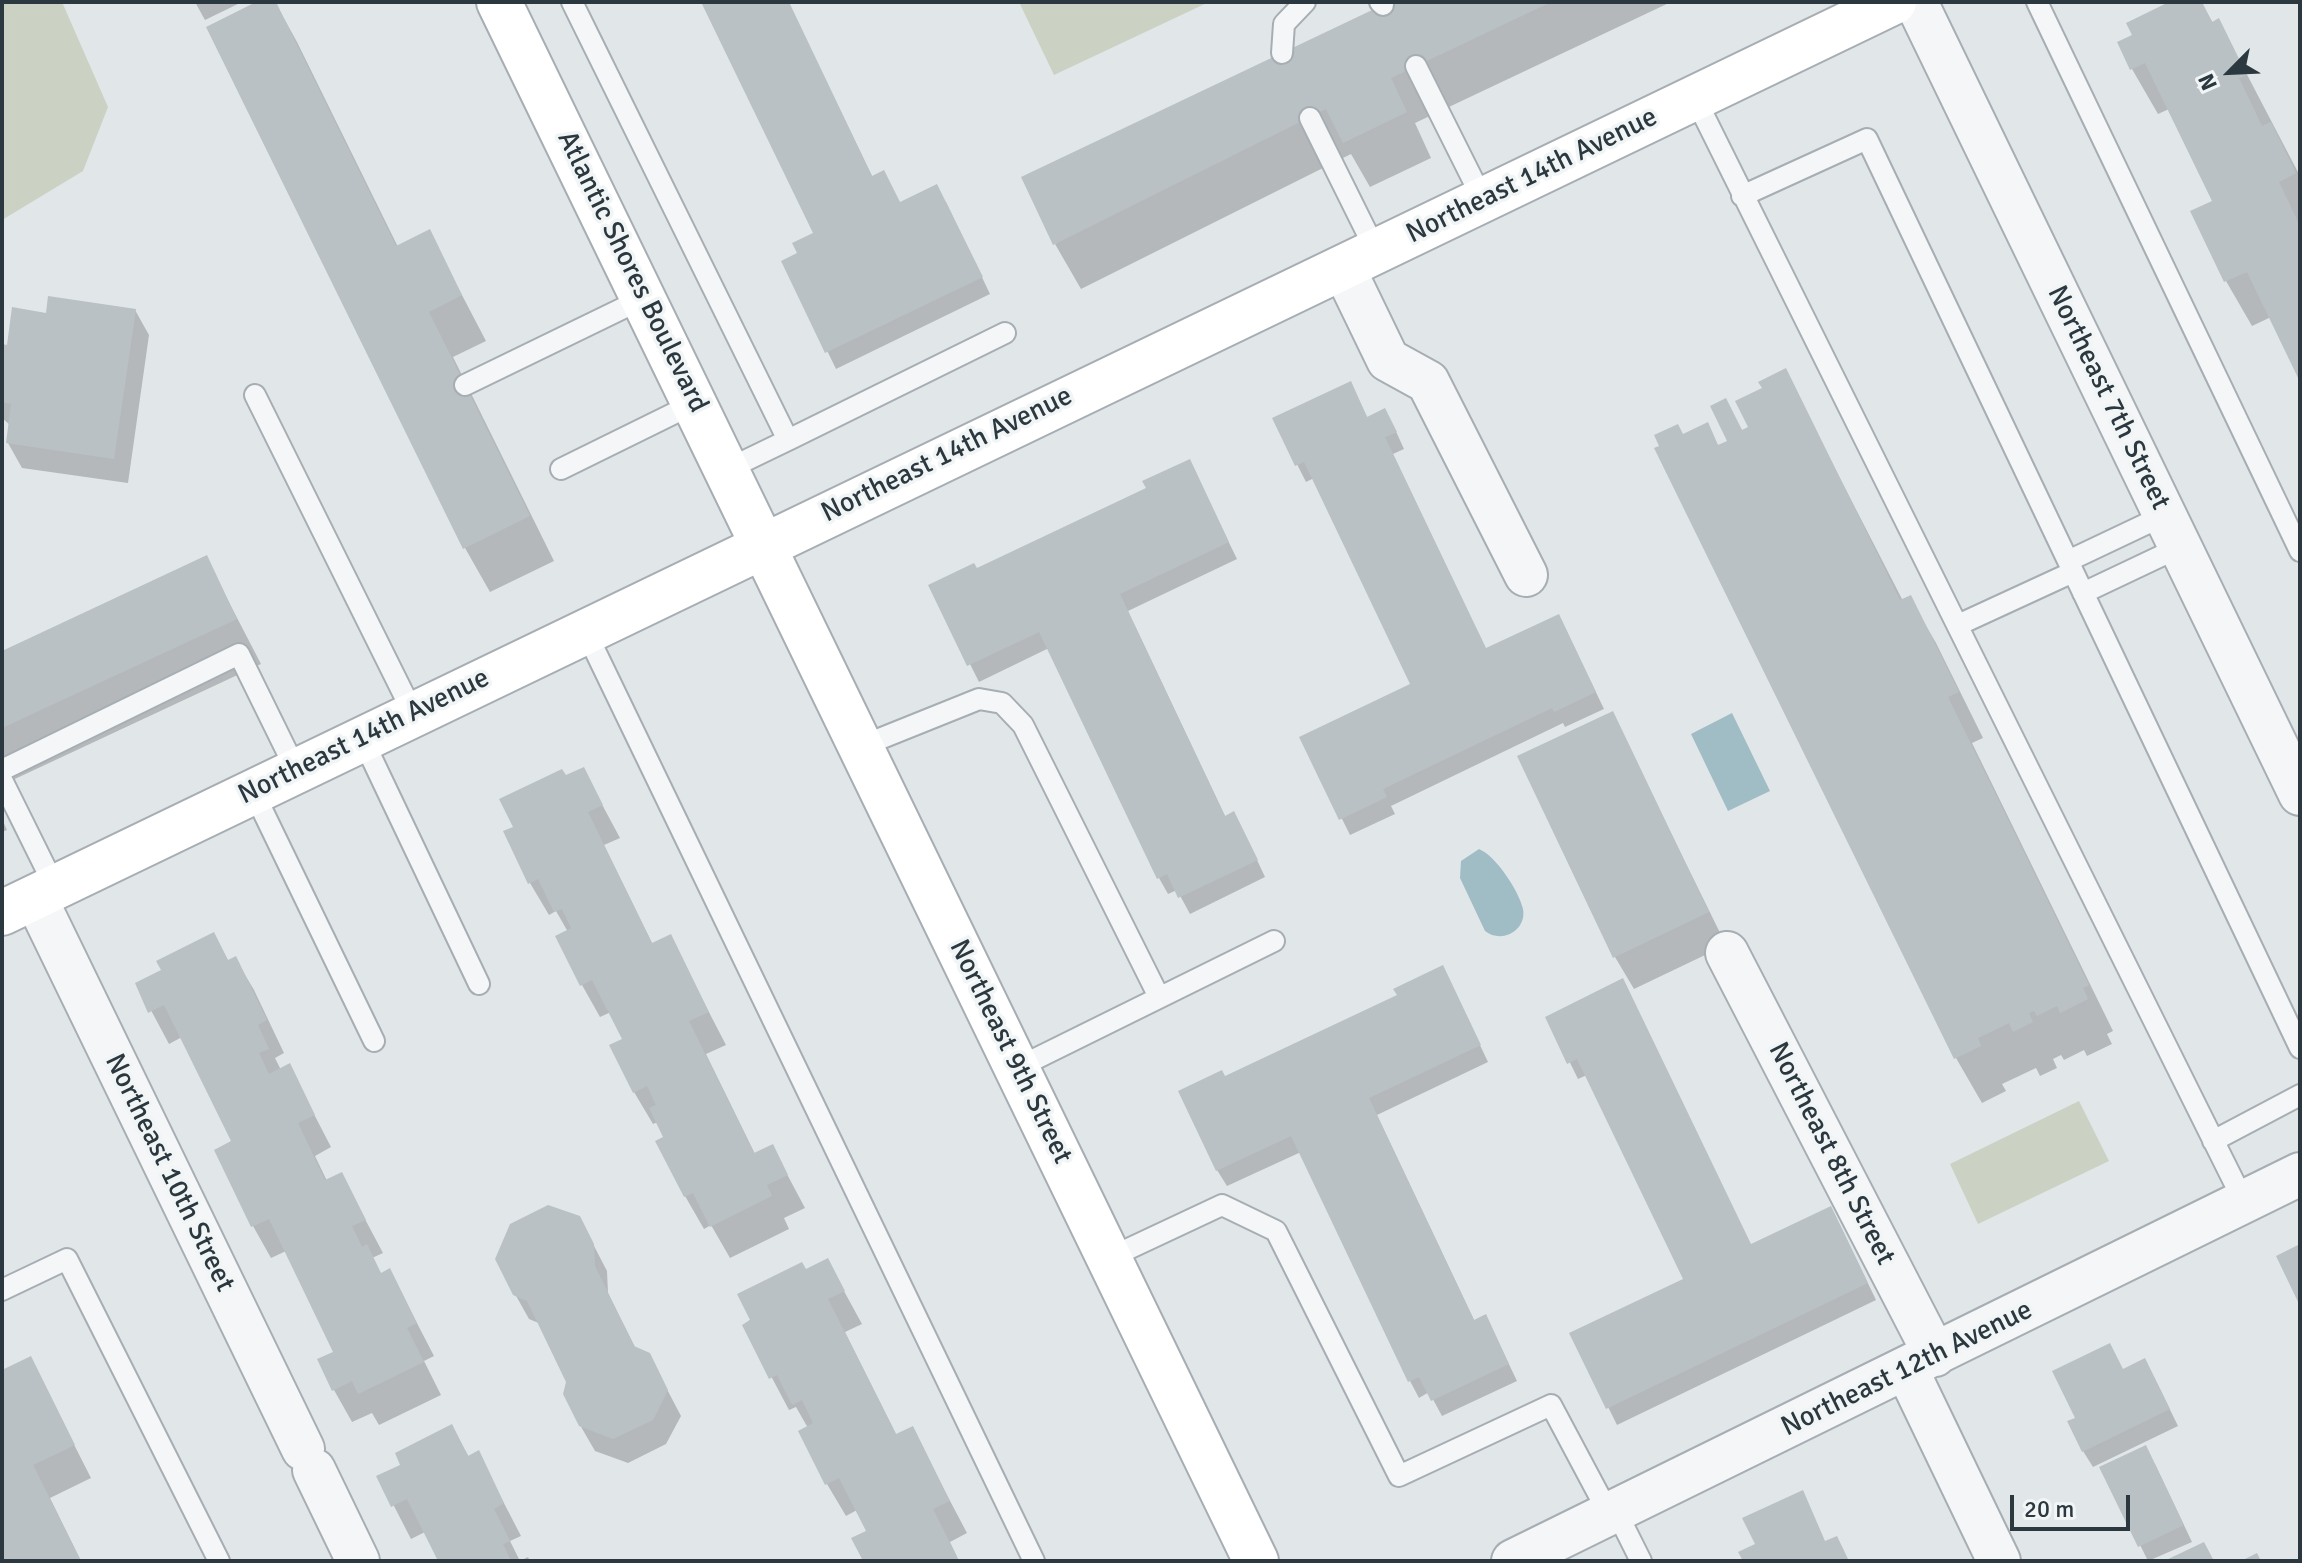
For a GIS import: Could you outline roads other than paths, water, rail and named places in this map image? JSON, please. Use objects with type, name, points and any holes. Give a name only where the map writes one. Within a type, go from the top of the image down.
[{"type":"street","name":"Atlantic Shores Boulevard","points":[[499,2],[764,543]]},
{"type":"street","name":"Northeast 14th Avenue","points":[[31,899],[764,543],[1894,2]]},
{"type":"street","name":"Northeast 7th Street","points":[[1916,2],[2300,794]]},
{"type":"street","points":[[1359,259],[1388,360],[1428,382],[1526,575]]},
{"type":"street","name":"Northeast 9th Street","points":[[764,543],[1256,1561]]},
{"type":"street","name":"Northeast 10th Street","points":[[31,899],[358,1561]]},
{"type":"street","name":"Northeast 8th Street","points":[[1727,953],[1921,1362],[1999,1561]]},
{"type":"street","name":"Northeast 12th Avenue","points":[[1513,1561],[2300,1174]]},
{"type":"lane","points":[[572,2],[788,440]]},
{"type":"lane","points":[[1282,53],[1284,24],[1305,2]]},
{"type":"lane","points":[[2037,2],[2300,551]]},
{"type":"lane","points":[[1416,66],[1482,198]]},
{"type":"lane","points":[[1695,98],[2244,1202]]},
{"type":"lane","points":[[1310,118],[1359,259]]},
{"type":"lane","points":[[1742,196],[1867,139],[2300,1048]]},
{"type":"lane","points":[[465,385],[644,298]]},
{"type":"lane","points":[[728,469],[1005,333]]},
{"type":"lane","points":[[255,395],[413,713]]},
{"type":"lane","points":[[561,469],[695,403]]},
{"type":"lane","points":[[1958,625],[2070,567],[2172,531]]},
{"type":"lane","points":[[2083,593],[2172,531]]},
{"type":"lane","points":[[585,630],[1034,1561]]},
{"type":"lane","points":[[2,770],[239,654],[296,770]]},
{"type":"lane","points":[[862,746],[979,699],[1002,703],[1023,725],[1159,997]]},
{"type":"lane","points":[[362,738],[479,984]]},
{"type":"lane","points":[[2,780],[31,899]]},
{"type":"lane","points":[[253,791],[374,1041]]},
{"type":"lane","points":[[1017,1068],[1274,941]]},
{"type":"lane","points":[[2213,1141],[2300,1095]]},
{"type":"lane","points":[[1109,1258],[1222,1205],[1276,1231],[1399,1476],[1551,1405],[1641,1561]]},
{"type":"lane","points":[[2,1290],[67,1259],[219,1561]]},
{"type":"water","points":[[1732,713],[1770,791],[1728,811],[1691,734]]},
{"type":"water","points":[[1479,849],[1506,875],[1523,909],[1521,924],[1505,936],[1491,935],[1485,931],[1460,878],[1461,861]]}]
